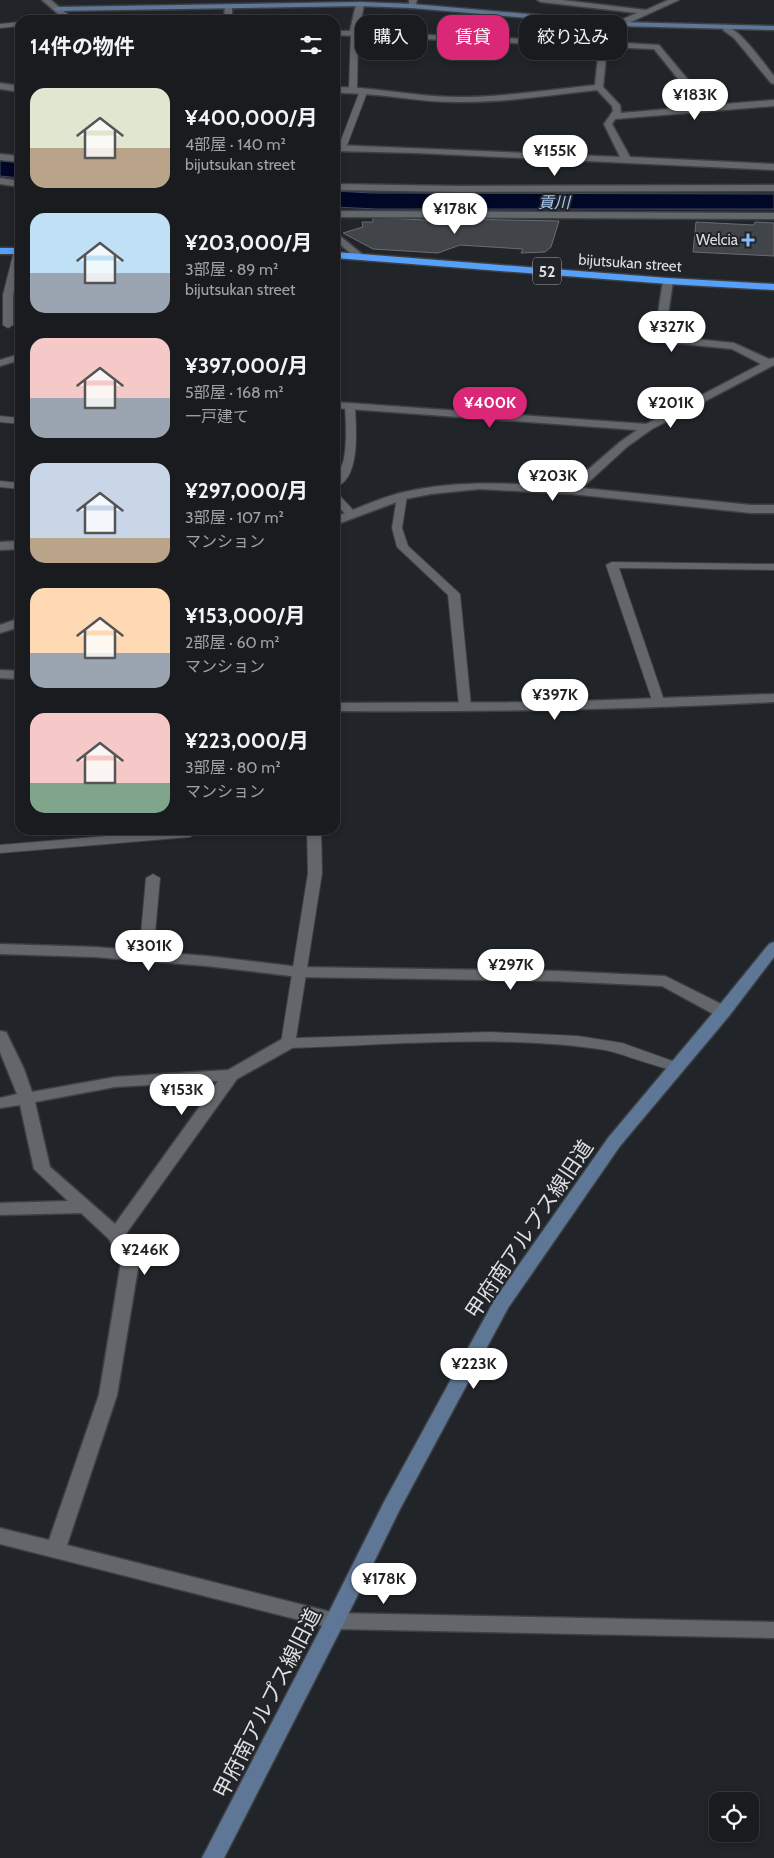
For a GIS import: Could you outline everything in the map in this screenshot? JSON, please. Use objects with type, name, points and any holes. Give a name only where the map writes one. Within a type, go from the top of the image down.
[{"type":"highway","points":[[0,252],[15,251]]},
{"type":"highway","name":"bijutsukan street","points":[[340,255],[668,281],[774,287]]},
{"type":"street","points":[[46,0],[64,15]]},
{"type":"street","points":[[541,0],[576,2],[646,12]]},
{"type":"street","points":[[627,20],[675,0]]},
{"type":"street","points":[[57,9],[228,6],[303,2],[413,3],[531,15]]},
{"type":"street","points":[[354,34],[360,4]]},
{"type":"street","points":[[228,6],[228,15]]},
{"type":"street","points":[[627,24],[774,28]]},
{"type":"street","points":[[726,28],[737,36],[774,80]]},
{"type":"street","points":[[340,33],[519,42]]},
{"type":"street","points":[[627,46],[656,47],[686,83],[711,108]]},
{"type":"street","points":[[601,60],[598,86],[616,105],[618,111],[608,124],[626,159]]},
{"type":"street","points":[[340,90],[353,89],[436,99],[461,100],[598,86]]},
{"type":"street","points":[[0,94],[4,87]]},
{"type":"street","points":[[614,116],[770,103],[774,112]]},
{"type":"street","points":[[340,148],[626,159],[774,167]]},
{"type":"street","points":[[0,157],[15,159]]},
{"type":"street","points":[[0,181],[15,183]]},
{"type":"street","points":[[340,187],[450,189],[774,188]]},
{"type":"street","points":[[340,214],[774,216]]},
{"type":"street","points":[[340,239],[359,256]]},
{"type":"street","points":[[668,281],[659,339],[734,346],[771,362]]},
{"type":"street","points":[[0,363],[15,359]]},
{"type":"street","points":[[572,490],[624,444],[648,427],[771,362]]},
{"type":"street","points":[[340,406],[648,427]]},
{"type":"street","points":[[340,519],[402,496],[430,490],[479,486],[572,490],[751,509],[774,509]]},
{"type":"street","points":[[0,546],[15,545]]},
{"type":"street","points":[[0,629],[15,624]]},
{"type":"street","points":[[0,674],[15,675]]},
{"type":"street","points":[[340,707],[566,707],[734,702],[774,698]]},
{"type":"street","name":"甲府南アルプス線旧道","points":[[213,1858],[335,1621],[391,1507],[502,1304],[614,1142],[723,1012],[774,946]]},
{"type":"street","points":[[0,949],[95,952],[299,972],[557,976],[665,981],[723,1012]]},
{"type":"street","points":[[0,1036],[16,1069],[26,1097],[42,1170],[116,1235],[130,1262],[108,1396],[55,1551]]},
{"type":"street","points":[[116,1235],[231,1075],[288,1043]]},
{"type":"street","points":[[0,1103],[114,1082],[231,1075]]},
{"type":"street","points":[[0,1209],[85,1207]]},
{"type":"street","points":[[0,1536],[335,1621],[774,1630]]},
{"type":"lane","points":[[0,26],[15,24]]},
{"type":"lane","points":[[353,89],[354,34]]},
{"type":"lane","points":[[340,146],[364,90]]},
{"type":"lane","points":[[8,325],[8,295],[15,269]]},
{"type":"lane","points":[[340,481],[349,463],[350,407]]},
{"type":"lane","points":[[0,419],[15,421]]},
{"type":"lane","points":[[0,484],[15,486]]},
{"type":"lane","points":[[402,496],[397,528],[403,547],[454,594],[465,706]]},
{"type":"lane","points":[[340,502],[352,515]]},
{"type":"lane","points":[[659,703],[612,564],[774,566]]},
{"type":"lane","points":[[0,849],[166,835]]},
{"type":"lane","points":[[314,835],[315,873],[288,1043],[490,1037],[578,1041],[622,1048],[676,1067]]},
{"type":"lane","points":[[146,956],[153,878]]},
{"type":"water","points":[[0,159],[15,160],[15,178],[0,176]]},
{"type":"water","name":"貢川","points":[[340,191],[371,193],[774,194],[774,209],[376,209],[340,207]]},
{"type":"building","points":[[373,217],[457,222],[458,219],[559,221],[551,247],[545,252],[521,253],[523,249],[460,245],[438,253],[373,249],[343,233],[363,227],[362,222],[373,222]]},
{"type":"building","points":[[696,222],[754,225],[755,222],[774,223],[774,256],[693,252]]},
{"type":"place","name":"Welcia","points":[[748,240]]}]
